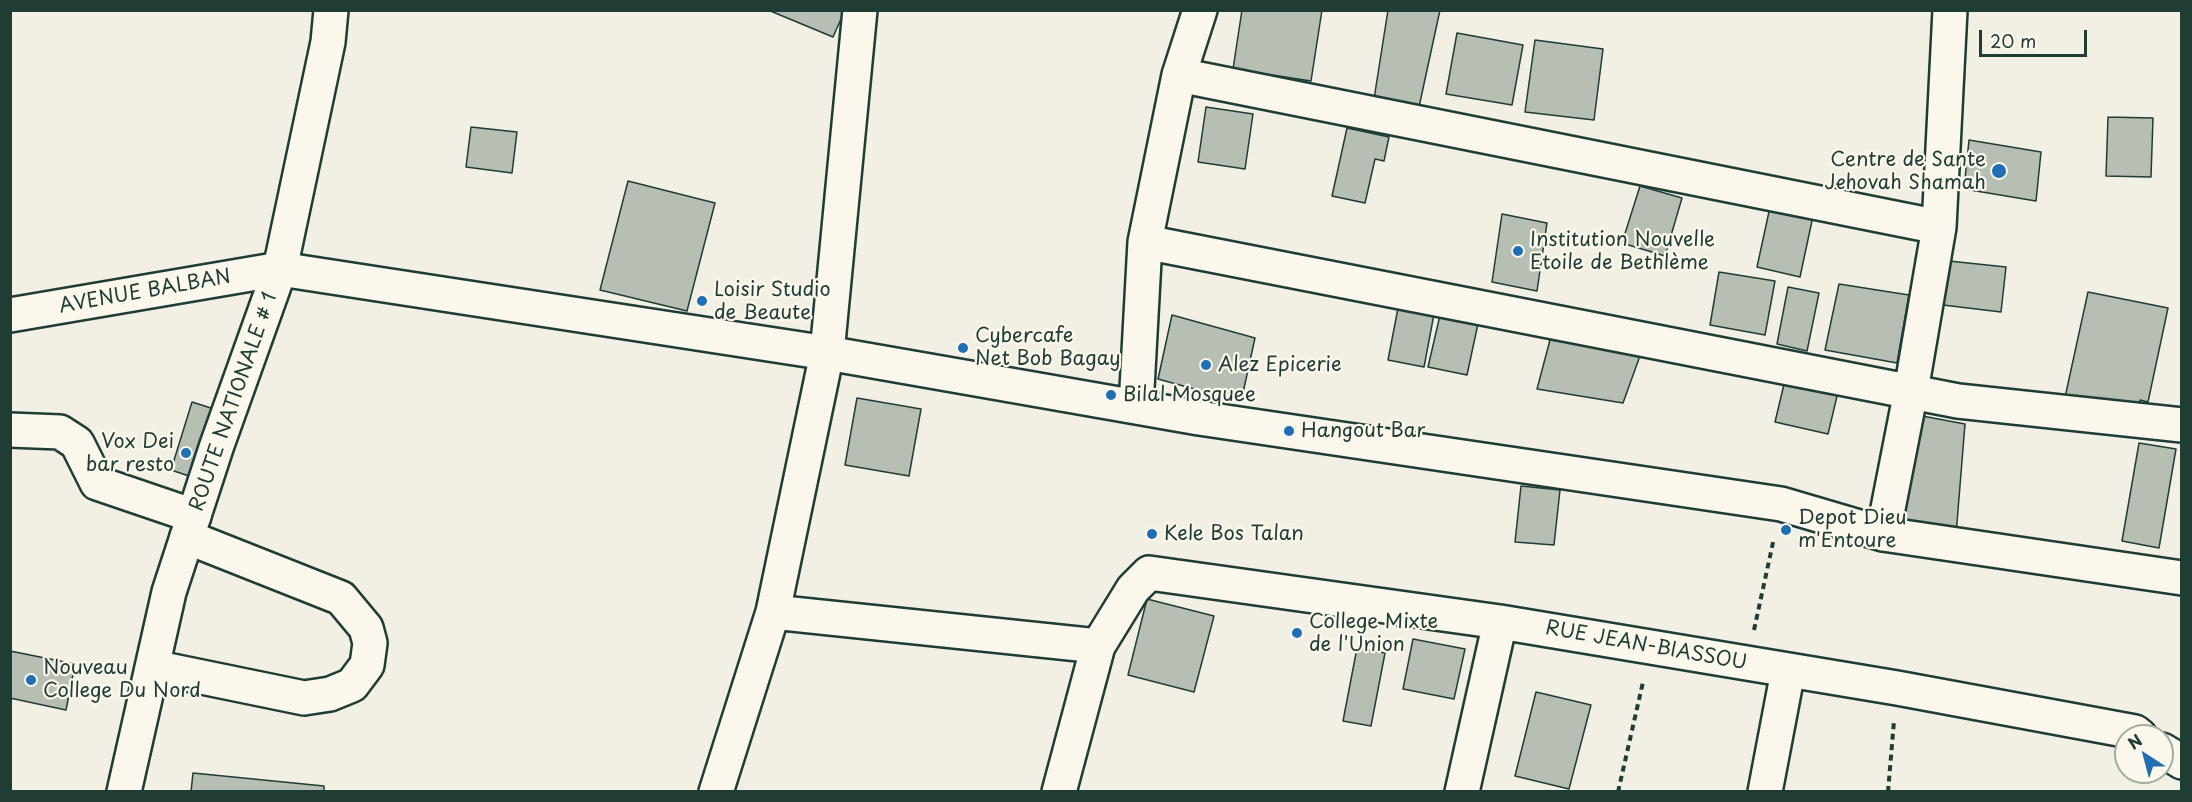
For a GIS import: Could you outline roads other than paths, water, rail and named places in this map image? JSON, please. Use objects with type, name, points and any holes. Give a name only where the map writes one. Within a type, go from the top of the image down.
[{"type":"street","name":"ROUTE NATIONALE # 1","points":[[124,792],[169,592],[280,269],[328,42],[332,10]]},
{"type":"street","points":[[716,792],[773,612],[827,353],[860,10]]},
{"type":"street","points":[[1136,407],[1145,242],[1179,75],[1200,10]]},
{"type":"street","points":[[1883,534],[1911,391],[1939,227],[1950,10]]},
{"type":"street","points":[[1179,75],[1939,227]]},
{"type":"street","points":[[1145,242],[1958,401],[2181,425]]},
{"type":"street","name":"AVENUE BALBAN","points":[[10,315],[280,269],[827,353],[1136,407],[1781,504],[1883,534],[2181,578]]},
{"type":"street","points":[[10,430],[60,432],[77,443],[98,483],[340,598],[366,628],[370,643],[367,664],[352,685],[330,694],[304,698],[153,667]]},
{"type":"street","name":"RUE JEAN-BIASSOU","points":[[1098,646],[1133,589],[1149,573],[1500,621],[1897,688],[2114,728]]},
{"type":"street","points":[[773,612],[1098,646],[1059,792]]},
{"type":"street","points":[[1462,792],[1500,621]]},
{"type":"street","points":[[1765,792],[1788,670]]},
{"type":"place","name":"Centre de Sante Jehovah Shamah","points":[[1999,171]]},
{"type":"place","name":"Institution Nouvelle Etoile de Bethlème","points":[[1518,251]]},
{"type":"place","name":"Loisir Studio de Beaute","points":[[702,301]]},
{"type":"place","name":"Cybercafe Net Bob Bagay","points":[[963,348]]},
{"type":"place","name":"Alez Epicerie","points":[[1206,365]]},
{"type":"place","name":"Bilal Mosquee","points":[[1111,395]]},
{"type":"place","name":"Hangout Bar","points":[[1289,431]]},
{"type":"place","name":"Vox Dei bar resto","points":[[186,453]]},
{"type":"place","name":"Depot Dieu m'Entoure","points":[[1786,530]]},
{"type":"place","name":"Kele Bos Talan","points":[[1152,534]]},
{"type":"place","name":"College Mixte de l'Union","points":[[1297,633]]},
{"type":"place","name":"Nouveau College Du Nord","points":[[31,680]]}]
